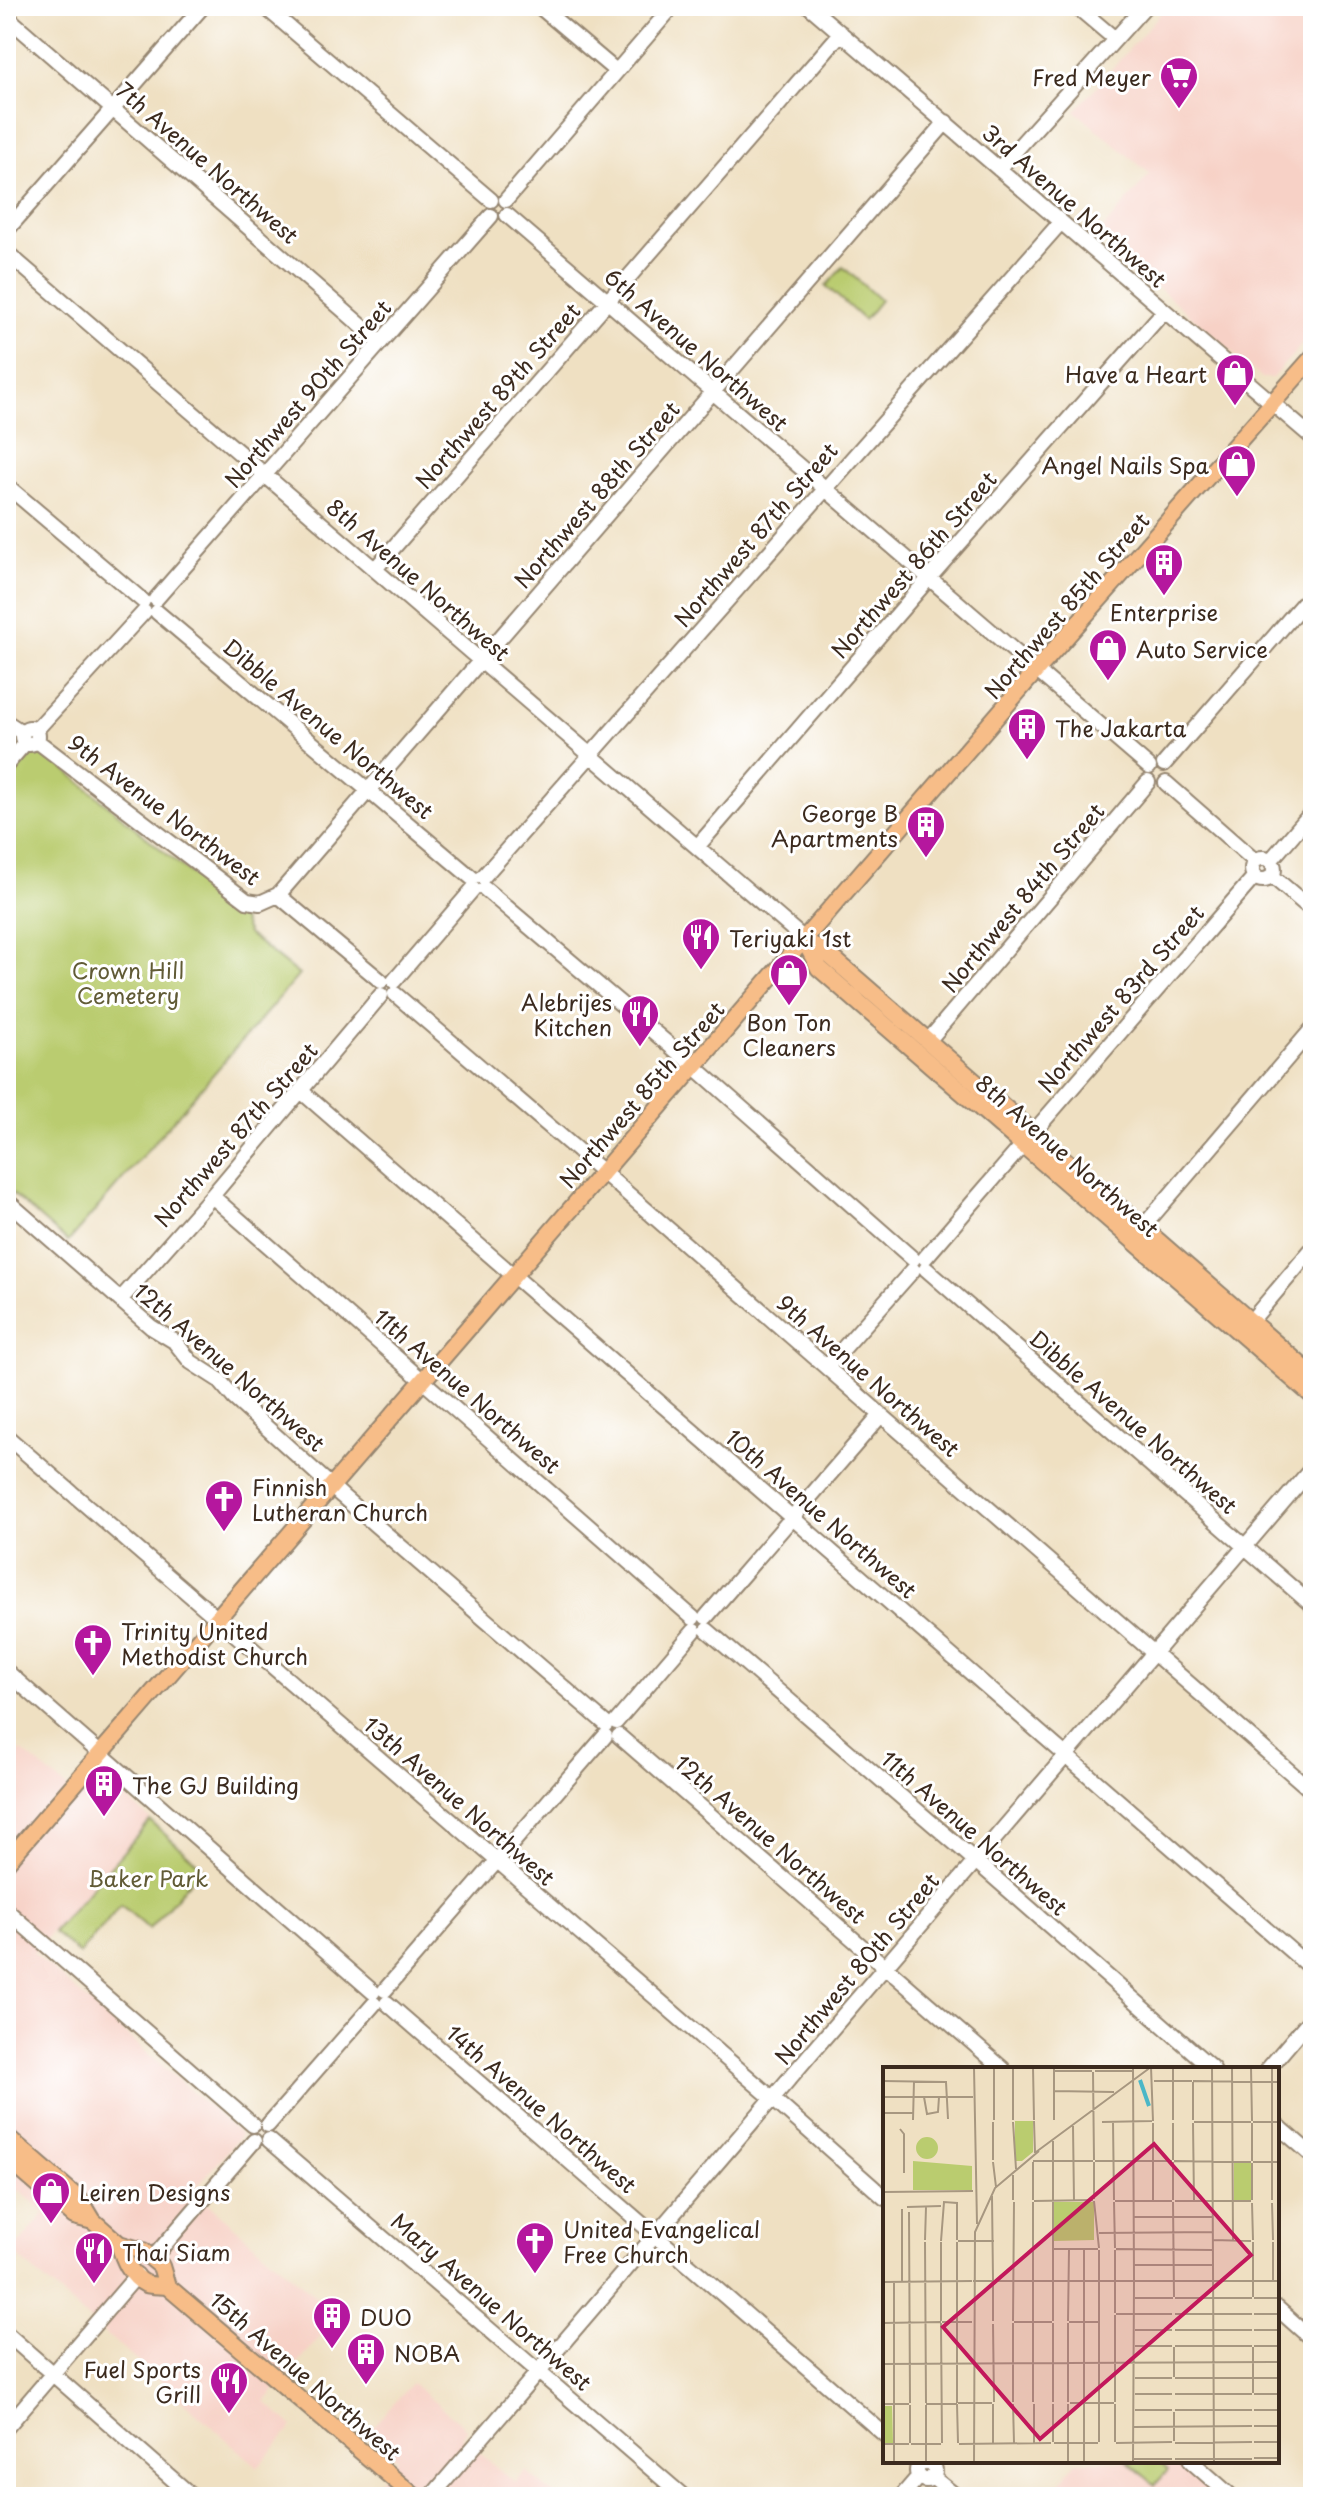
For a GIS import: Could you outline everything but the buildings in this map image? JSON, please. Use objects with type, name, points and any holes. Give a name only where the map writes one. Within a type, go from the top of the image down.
[{"type":"main road","name":"Northwest 85th Street","points":[[6,1863],[1037,670],[1313,357]]},
{"type":"main road","name":"8th Avenue Northwest","points":[[804,939],[829,955],[928,1041],[1028,1139],[1313,1396]]},
{"type":"main road","name":"8th Avenue Northwest","points":[[804,939],[819,968],[1028,1139],[1143,1227],[1313,1376]]},
{"type":"main road","points":[[6,2136],[81,2201],[93,2221],[119,2244],[143,2251],[152,2259]]},
{"type":"main road","points":[[6,2157],[74,2216],[93,2221]]},
{"type":"main road","points":[[23,2173],[29,2170],[51,2186],[62,2184]]},
{"type":"main road","points":[[119,2244],[127,2266],[137,2275]]},
{"type":"main road","name":"15th Avenue Northwest","points":[[152,2259],[161,2266],[167,2286],[415,2497]]},
{"type":"main road","name":"15th Avenue Northwest","points":[[137,2275],[147,2284],[167,2286]]},
{"type":"street","points":[[6,231],[203,6]]},
{"type":"street","name":"6th Avenue Northwest","points":[[264,6],[1154,771]]},
{"type":"street","points":[[539,6],[616,71]]},
{"type":"street","name":"Northwest 90th Street","points":[[6,765],[150,606],[673,6]]},
{"type":"street","name":"3rd Avenue Northwest","points":[[809,6],[1313,438]]},
{"type":"street","points":[[1076,6],[1115,39]]},
{"type":"street","points":[[999,169],[1145,6]]},
{"type":"street","name":"7th Avenue Northwest","points":[[6,16],[380,342]]},
{"type":"street","name":"Northwest 89th Street","points":[[375,569],[841,33]]},
{"type":"street","name":"Northwest 88th Street","points":[[278,895],[946,122]]},
{"type":"street","name":"Northwest 87th Street","points":[[120,1300],[478,883],[1061,222]]},
{"type":"street","name":"8th Avenue Northwest","points":[[6,252],[804,939]]},
{"type":"street","name":"Northwest 86th Street","points":[[697,847],[1164,311]]},
{"type":"street","name":"Dibble Avenue Northwest","points":[[6,485],[694,1066],[1313,1606]]},
{"type":"street","name":"Northwest 84th Street","points":[[928,1041],[1154,771],[1313,592]]},
{"type":"street","name":"9th Avenue Northwest","points":[[6,722],[247,901],[260,903],[278,895],[603,1172],[1313,1792]]},
{"type":"street","points":[[1154,771],[1169,773],[1166,783],[1255,869],[1263,858],[1313,911]]},
{"type":"street","points":[[1271,868],[1313,811]]},
{"type":"street","name":"Northwest 83rd Street","points":[[827,1367],[1028,1139],[1255,869]]},
{"type":"street","points":[[1143,1227],[1313,1028]]},
{"type":"street","name":"10th Avenue Northwest","points":[[301,1091],[1313,1970]]},
{"type":"street","name":"11th Avenue Northwest","points":[[212,1196],[1211,2067]]},
{"type":"street","name":"12th Avenue Northwest","points":[[6,1200],[151,1327],[174,1341],[191,1362],[219,1380],[234,1398],[332,1486],[1001,2067]]},
{"type":"street","points":[[1251,1321],[1313,1248]]},
{"type":"street","points":[[152,2259],[881,1415]]},
{"type":"street","name":"13th Avenue Northwest","points":[[6,1436],[883,2196]]},
{"type":"street","name":"Northwest 80th Street","points":[[431,2497],[1313,1467]]},
{"type":"street","name":"14th Avenue Northwest","points":[[6,1671],[883,2433]]},
{"type":"street","name":"Mary Avenue Northwest","points":[[6,1910],[684,2497]]},
{"type":"street","points":[[1270,2067],[1313,2016]]},
{"type":"street","points":[[1279,2127],[1313,2156]]},
{"type":"street","points":[[6,2428],[137,2275]]},
{"type":"street","points":[[1279,2310],[1313,2340]]},
{"type":"street","points":[[6,2333],[193,2497]]},
{"type":"street","points":[[1193,2463],[1232,2497]]},
{"type":"street","points":[[901,2497],[924,2467],[957,2497]]},
{"type":"shaded area","points":[[1167,6],[1313,6],[1313,332],[1272,378],[1262,378],[1098,235],[1150,174],[1075,111]]},
{"type":"shaded area","points":[[21,1750],[79,1798],[99,1775],[150,1819],[33,1953],[241,2135],[193,2191],[338,2316],[265,2402],[293,2427],[258,2467],[12,2252],[45,2213],[19,2190],[6,2204],[6,1767]]},
{"type":"shaded area","points":[[412,2383],[467,2429],[461,2437],[515,2483],[526,2471],[556,2497],[365,2497],[397,2459],[368,2433]]},
{"type":"shaded area","points":[[1075,2463],[1179,2463],[1218,2497],[1049,2497]]},
{"type":"green space","points":[[843,267],[880,300],[864,320],[826,286]]},
{"type":"green space","name":"Crown Hill Cemetery","points":[[38,747],[239,914],[248,934],[299,975],[68,1242],[6,1188],[6,785]]},
{"type":"green space","name":"Baker Park","points":[[150,1821],[202,1867],[149,1929],[121,1905],[79,1954],[53,1932]]},
{"type":"green space","points":[[1129,2463],[1160,2463],[1168,2470],[1155,2485]]},
{"type":"place","name":"Fred Meyer","points":[[1179,110]]},
{"type":"place","name":"Have a Heart","points":[[1235,407]]},
{"type":"place","name":"Angel Nails Spa","points":[[1237,498]]},
{"type":"place","name":"Enterprise","points":[[1164,597]]},
{"type":"place","name":"Auto Service","points":[[1108,682]]},
{"type":"place","name":"The Jakarta","points":[[1027,761]]},
{"type":"place","name":"George B Apartments","points":[[926,859]]},
{"type":"place","name":"Teriyaki 1st","points":[[701,971]]},
{"type":"place","name":"Bon Ton Cleaners","points":[[789,1007]]},
{"type":"place","name":"Alebrijes Kitchen","points":[[640,1048]]},
{"type":"place","name":"Finnish Lutheran Church","points":[[224,1533]]},
{"type":"place","name":"Trinity United Methodist Church","points":[[93,1677]]},
{"type":"place","name":"The GJ Building","points":[[104,1818]]},
{"type":"place","name":"Leiren Designs","points":[[51,2225]]},
{"type":"place","name":"United Evangelical Free Church","points":[[535,2275]]},
{"type":"place","name":"Thai Siam","points":[[94,2285]]},
{"type":"place","name":"DUO","points":[[332,2350]]},
{"type":"place","name":"NOBA","points":[[366,2386]]},
{"type":"place","name":"Fuel Sports Grill","points":[[229,2415]]}]
